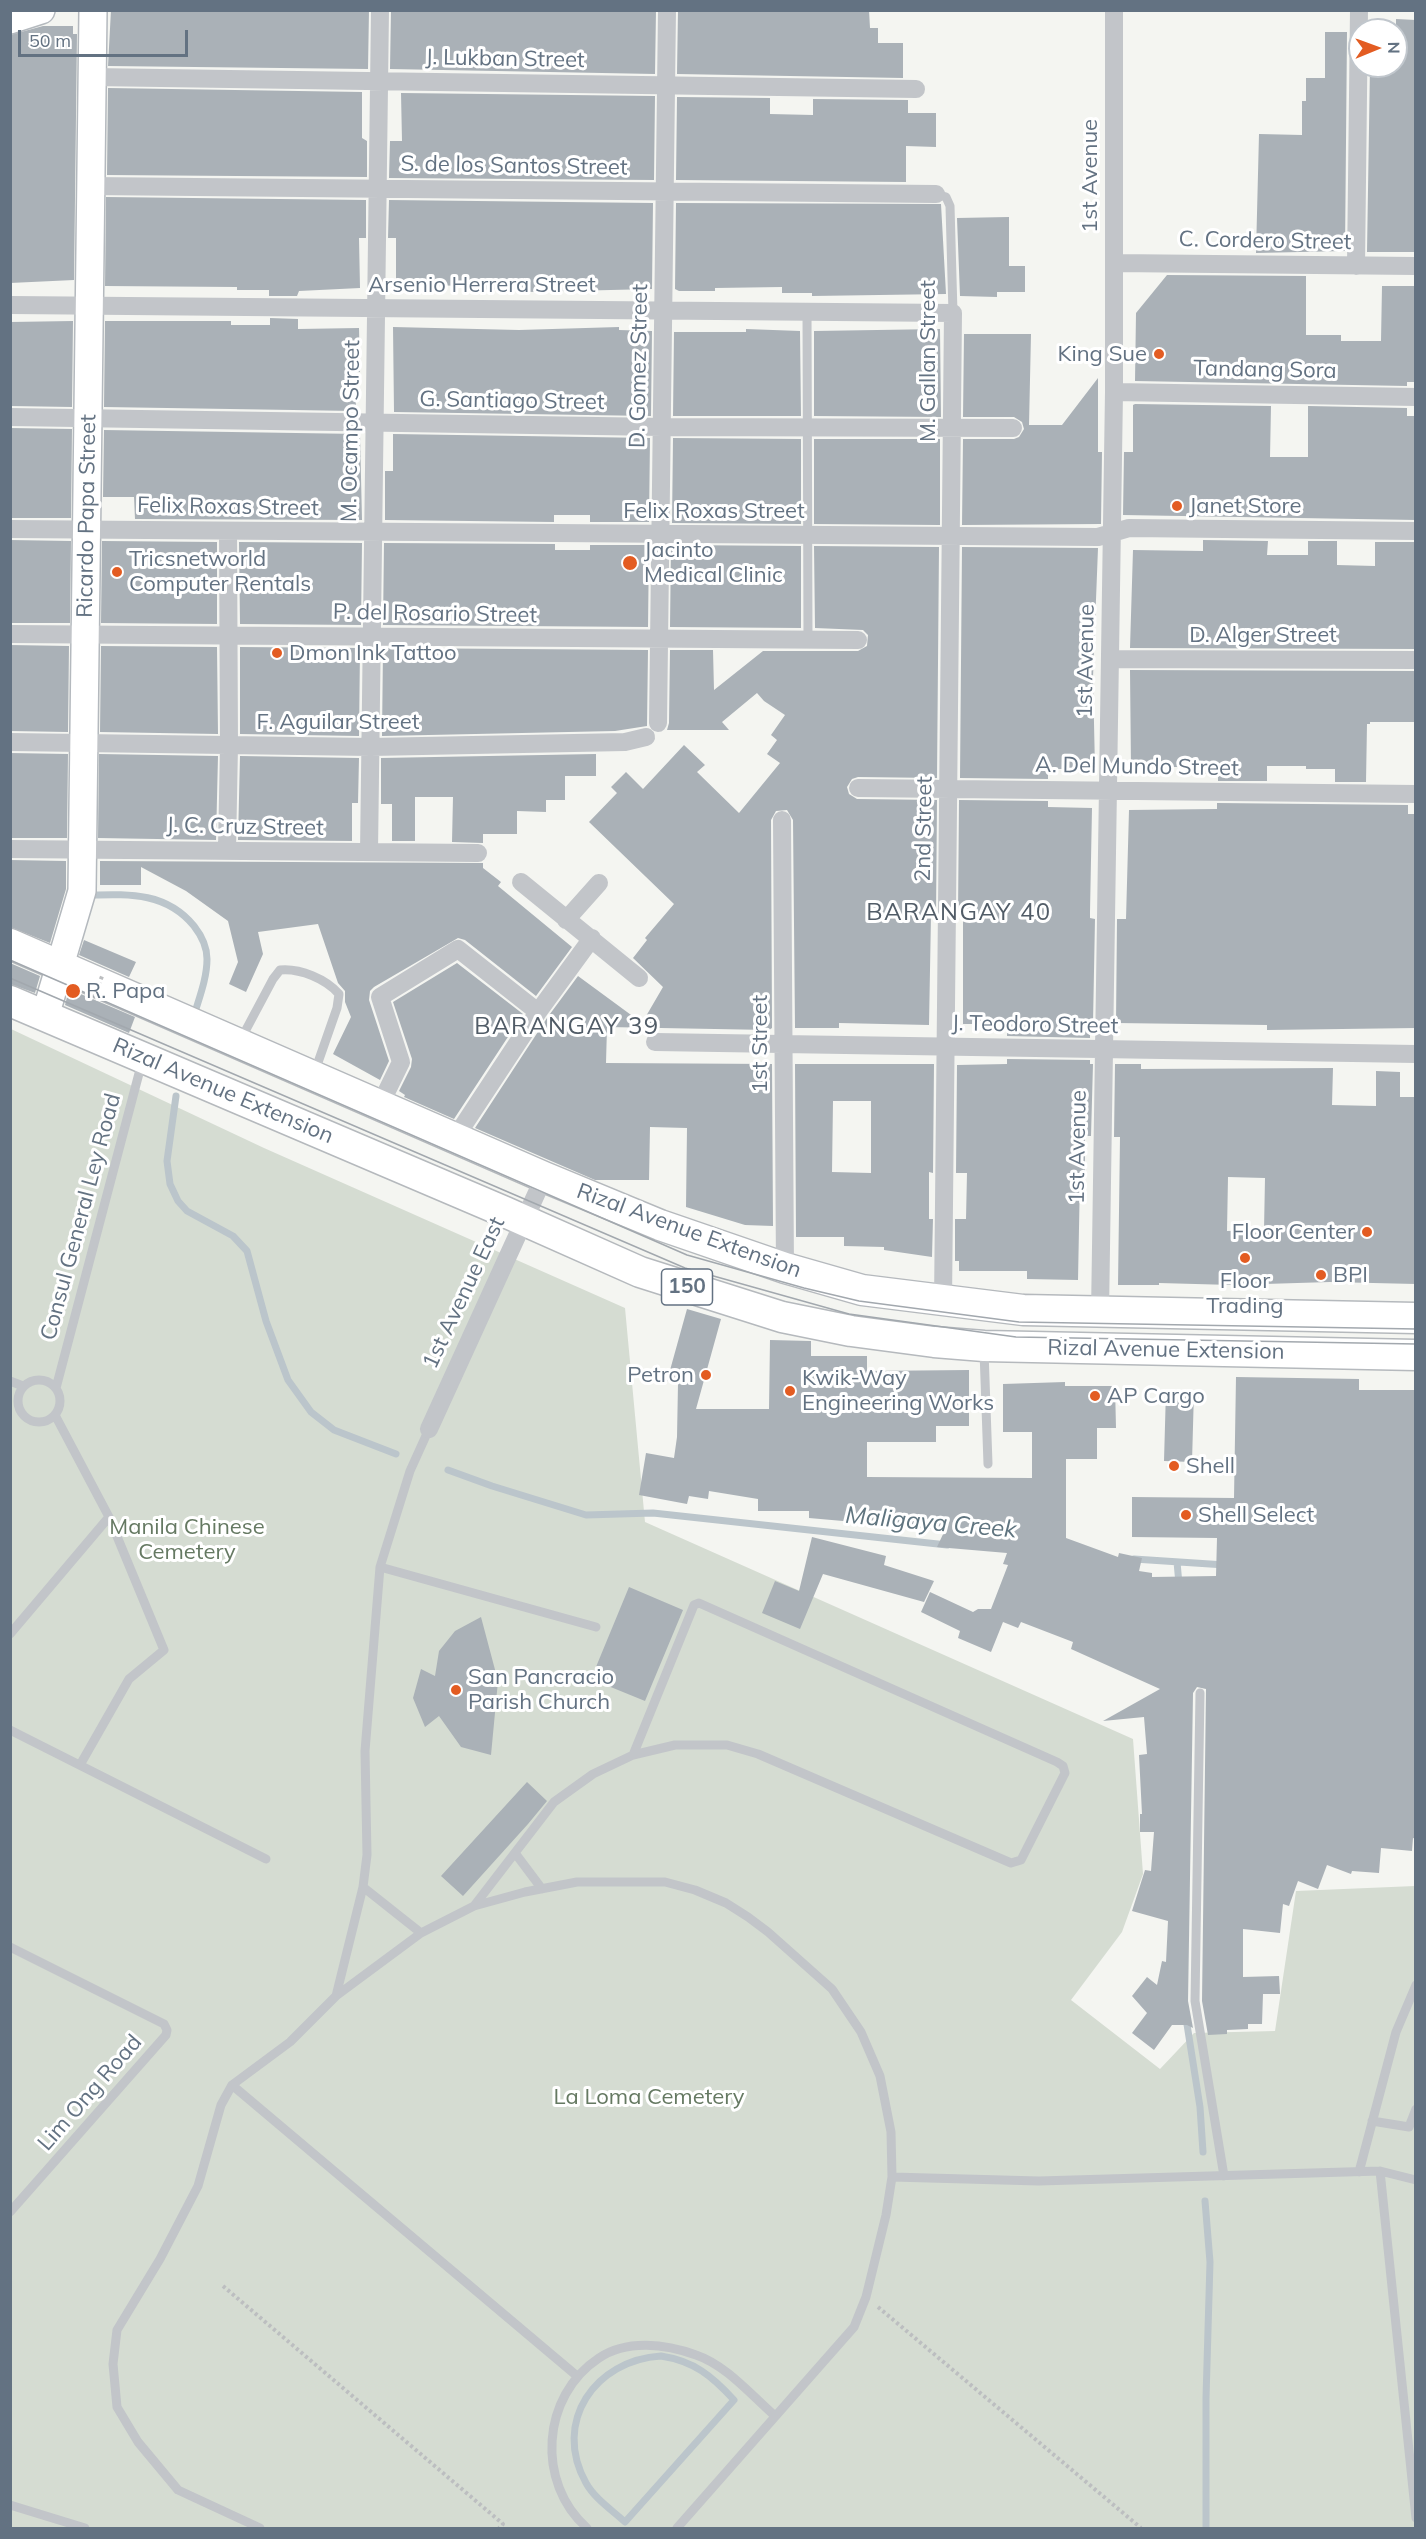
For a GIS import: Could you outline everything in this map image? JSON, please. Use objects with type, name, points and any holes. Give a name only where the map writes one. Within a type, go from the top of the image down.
[{"type":"main road","name":"Rizal Avenue Extension","points":[[10,944],[544,1178],[660,1225],[785,1268],[862,1290],[943,1302],[1023,1310],[1416,1318]]},
{"type":"main road","name":"Rizal Avenue Extension","points":[[10,1001],[143,1056],[640,1272],[782,1317],[850,1331],[984,1346],[1416,1355]]},
{"type":"main road","points":[[1132,1350],[1134,1314]]},
{"type":"street","points":[[10,20],[41,10]]},
{"type":"street","name":"Ricardo Papa Street","points":[[45,1016],[62,966],[82,891],[93,10]]},
{"type":"street","name":"M. Ocampo Street","points":[[369,852],[380,10]]},
{"type":"street","name":"D. Gomez Street","points":[[658,723],[667,10]]},
{"type":"street","name":"1st Avenue","points":[[1100,1313],[1113,532],[1114,10]]},
{"type":"street","points":[[1356,266],[1359,10]]},
{"type":"street","name":"J. Lukban Street","points":[[92,77],[916,89]]},
{"type":"street","name":"S. de los Santos Street","points":[[90,186],[936,194]]},
{"type":"street","name":"C. Cordero Street","points":[[1114,263],[1416,266]]},
{"type":"street","name":"Arsenio Herrera Street","points":[[10,305],[953,313]]},
{"type":"street","name":"M. Gallan Street","points":[[951,537],[953,313]]},
{"type":"street","name":"Tandang Sora","points":[[1114,392],[1416,397]]},
{"type":"street","name":"G. Santiago Street","points":[[10,417],[662,427],[1013,428]]},
{"type":"street","name":"Felix Roxas Street","points":[[10,529],[951,537],[1098,537],[1129,528],[1416,531]]},
{"type":"street","points":[[227,850],[228,531]]},
{"type":"street","name":"2nd Street","points":[[943,1302],[951,537]]},
{"type":"street","name":"P. del Rosario Street","points":[[10,634],[858,640]]},
{"type":"street","name":"D. Alger Street","points":[[1110,658],[1416,660]]},
{"type":"street","name":"F. Aguilar Street","points":[[10,742],[371,747],[625,742],[646,737]]},
{"type":"street","name":"A. Del Mundo Street","points":[[858,788],[1416,794]]},
{"type":"street","name":"1st Street","points":[[782,820],[785,1268]]},
{"type":"street","name":"J. C. Cruz Street","points":[[10,849],[478,853]]},
{"type":"street","points":[[521,882],[639,978]]},
{"type":"street","points":[[566,920],[599,883]]},
{"type":"street","points":[[455,1138],[538,1012],[592,938]]},
{"type":"street","points":[[380,1105],[401,1062],[381,996],[456,949],[538,1012]]},
{"type":"street","name":"J. Teodoro Street","points":[[654,1042],[1416,1054]]},
{"type":"street","name":"1st Avenue East","points":[[429,1429],[544,1178]]},
{"type":"lane","name":"M. Gallan Street","points":[[936,194],[946,197],[950,206],[953,313]]},
{"type":"lane","points":[[807,312],[808,640]]},
{"type":"lane","name":"F. Aguilar Street","points":[[646,737],[653,732],[658,723]]},
{"type":"lane","points":[[239,1043],[273,979],[280,970],[294,969],[332,986],[339,994],[337,1008],[313,1076]]},
{"type":"lane","name":"Consul General Ley Road","points":[[56,1388],[143,1056]]},
{"type":"lane","points":[[984,1346],[988,1464]]},
{"type":"lane","points":[[36,1380],[43,1380],[56,1388],[60,1402],[55,1415],[42,1422],[27,1419],[22,1414],[17,1400],[23,1386],[36,1380]]},
{"type":"lane","points":[[10,1381],[23,1386]]},
{"type":"lane","points":[[55,1415],[109,1517],[164,1650],[129,1679],[80,1765]]},
{"type":"lane","points":[[336,1996],[363,1887],[367,1855],[365,1751],[380,1567],[410,1471],[429,1429]]},
{"type":"lane","points":[[10,1634],[109,1517]]},
{"type":"lane","points":[[380,1567],[596,1627]]},
{"type":"lane","points":[[474,1906],[554,1802],[593,1774],[633,1755],[675,1746],[727,1745],[758,1754],[1016,1863],[1021,1860],[1065,1773],[1063,1766],[1057,1762],[699,1603],[694,1605],[633,1755]]},
{"type":"lane","points":[[1200,1693],[1195,2001],[1224,2176]]},
{"type":"lane","points":[[10,1730],[266,1859]]},
{"type":"lane","points":[[515,1853],[542,1889]]},
{"type":"lane","points":[[261,2529],[178,2490],[138,2442],[117,2407],[112,2364],[117,2330],[160,2259],[198,2186],[221,2106],[232,2085],[290,2042],[336,1996],[421,1933],[474,1906],[577,1882],[665,1882],[695,1890],[726,1903],[768,1932],[832,1989],[861,2032],[880,2076],[891,2132],[892,2177],[886,2215],[866,2297],[854,2327],[677,2529]]},
{"type":"lane","points":[[363,1887],[421,1933]]},
{"type":"lane","name":"Lim Ong Road","points":[[10,1947],[164,2024],[167,2030],[166,2035],[10,2212]]},
{"type":"lane","points":[[1359,2172],[1396,2032],[1416,1985]]},
{"type":"lane","points":[[232,2085],[577,2376]]},
{"type":"lane","points":[[1372,2121],[1409,2127],[1416,2109]]},
{"type":"lane","points":[[892,2177],[1039,2181],[1380,2171],[1416,2180]]},
{"type":"lane","points":[[1380,2171],[1416,2518]]},
{"type":"lane","points":[[587,2529],[566,2505],[555,2480],[551,2461],[553,2434],[560,2406],[577,2376],[600,2357],[634,2345],[667,2346],[698,2355],[724,2372],[775,2416]]},
{"type":"lane","points":[[10,2505],[85,2529]]},
{"type":"path","points":[[94,996],[103,974]]},
{"type":"path","points":[[223,2286],[503,2524],[499,2529]]},
{"type":"path","points":[[866,2297],[1141,2529]]},
{"type":"green space","name":"La Loma Cemetery","points":[[11,1029],[264,1148],[625,1308],[645,1522],[1133,1739],[1143,1874],[1122,1932],[1071,2000],[1160,2069],[1194,2033],[1275,2031],[1296,1891],[1415,1886],[1415,2528],[11,2528]]},
{"type":"building","points":[[111,10],[369,10],[368,69],[108,66]]},
{"type":"building","points":[[391,10],[656,10],[655,74],[390,69]]},
{"type":"building","points":[[678,10],[869,10],[870,28],[878,28],[878,43],[903,43],[903,78],[677,74]]},
{"type":"building","points":[[1408,20],[1416,20],[1416,252],[1367,252],[1370,78],[1408,78]]},
{"type":"building","points":[[43,26],[73,26],[73,34],[77,34],[74,280],[10,283],[10,35]]},
{"type":"building","points":[[1325,32],[1347,32],[1345,251],[1256,253],[1259,134],[1302,135],[1302,101],[1306,101],[1306,78],[1325,78]]},
{"type":"building","points":[[108,88],[362,92],[362,138],[367,141],[367,177],[107,175]]},
{"type":"building","points":[[401,93],[655,96],[654,180],[389,178],[390,141],[402,141]]},
{"type":"building","points":[[677,97],[770,98],[770,114],[813,115],[813,99],[908,100],[908,113],[936,113],[936,147],[906,146],[906,182],[676,180]]},
{"type":"building","points":[[106,197],[366,200],[366,238],[359,238],[360,288],[299,291],[297,296],[269,296],[269,290],[237,290],[237,287],[105,286]]},
{"type":"building","points":[[389,200],[653,203],[652,289],[528,292],[528,289],[463,290],[463,286],[396,284],[396,238],[388,238]]},
{"type":"building","points":[[676,203],[941,204],[946,294],[812,296],[812,293],[782,293],[782,287],[679,291],[675,289]]},
{"type":"building","points":[[1009,217],[1009,266],[1025,266],[1025,292],[997,292],[997,297],[960,296],[957,218]]},
{"type":"building","points":[[1167,275],[1306,276],[1306,335],[1341,335],[1341,341],[1381,341],[1382,286],[1414,286],[1416,382],[1407,382],[1407,386],[1135,381],[1136,313]]},
{"type":"building","points":[[270,318],[298,319],[298,329],[359,328],[360,372],[355,372],[356,411],[104,407],[105,321],[231,321],[231,325],[270,325]]},
{"type":"building","points":[[73,321],[72,407],[10,406],[10,322]]},
{"type":"building","points":[[393,327],[519,330],[619,327],[619,330],[652,331],[651,416],[394,412]]},
{"type":"building","points":[[746,329],[800,331],[801,416],[673,416],[674,332],[746,332]]},
{"type":"building","points":[[940,329],[941,417],[814,416],[814,331]]},
{"type":"building","points":[[964,334],[1031,334],[1029,425],[1062,425],[1098,378],[1098,452],[1102,452],[1101,524],[962,525],[963,439],[1014,439],[1019,437],[1024,429],[1022,422],[1014,417],[963,417]]},
{"type":"building","points":[[1133,405],[1271,406],[1270,457],[1308,457],[1308,406],[1407,408],[1407,416],[1416,416],[1416,520],[1123,515],[1124,452],[1133,452]]},
{"type":"building","points":[[10,428],[72,429],[71,518],[11,518]]},
{"type":"building","points":[[104,430],[360,434],[362,520],[135,519],[134,497],[103,497]]},
{"type":"building","points":[[393,434],[650,438],[649,522],[590,522],[590,515],[554,515],[554,522],[385,520],[385,471],[393,471]]},
{"type":"building","points":[[673,438],[801,439],[801,524],[672,523]]},
{"type":"building","points":[[814,439],[940,439],[940,525],[814,524]]},
{"type":"building","points":[[10,540],[71,541],[70,623],[10,623]]},
{"type":"building","points":[[1203,540],[1268,541],[1267,555],[1308,555],[1308,541],[1337,541],[1337,565],[1375,566],[1375,542],[1416,542],[1416,649],[1130,648],[1133,550],[1203,551]]},
{"type":"building","points":[[102,541],[217,542],[217,624],[101,623]]},
{"type":"building","points":[[239,542],[362,543],[361,625],[240,624]]},
{"type":"building","points":[[384,543],[555,544],[555,550],[590,550],[590,545],[649,545],[648,627],[383,625]]},
{"type":"building","points":[[671,545],[801,546],[801,628],[670,627]]},
{"type":"building","points":[[814,546],[939,547],[937,778],[858,777],[852,779],[847,787],[849,794],[857,799],[937,800],[936,915],[931,915],[929,1025],[839,1023],[839,1028],[795,1028],[793,820],[787,810],[776,811],[771,820],[772,1028],[769,1030],[607,1027],[606,1063],[772,1064],[773,1226],[745,1225],[686,1207],[687,1128],[650,1127],[649,1180],[595,1180],[475,1128],[547,1018],[578,976],[642,1023],[663,987],[633,958],[647,940],[645,938],[674,904],[589,822],[617,793],[611,787],[626,772],[643,789],[684,745],[705,765],[697,772],[739,813],[780,763],[767,754],[777,740],[771,735],[785,715],[764,701],[757,693],[722,722],[729,730],[667,730],[670,650],[713,650],[714,690],[763,651],[858,651],[867,646],[868,635],[863,630],[815,628]]},
{"type":"building","points":[[962,547],[1098,548],[1093,677],[1095,769],[1048,769],[1048,779],[960,778]]},
{"type":"building","points":[[10,645],[69,646],[68,732],[10,731]]},
{"type":"building","points":[[101,646],[217,647],[218,734],[100,732]]},
{"type":"building","points":[[240,647],[360,648],[359,736],[240,734]]},
{"type":"building","points":[[383,648],[648,650],[647,726],[615,731],[382,736]]},
{"type":"building","points":[[1130,670],[1416,671],[1416,722],[1370,722],[1367,724],[1366,782],[1335,782],[1335,769],[1306,769],[1306,766],[1267,766],[1267,781],[1218,781],[1218,774],[1202,774],[1202,767],[1131,767]]},
{"type":"building","points":[[10,753],[68,754],[67,838],[10,838]]},
{"type":"building","points":[[99,754],[218,756],[216,840],[98,838]]},
{"type":"building","points":[[596,754],[596,776],[565,776],[565,800],[546,800],[546,812],[517,811],[517,834],[483,834],[483,843],[452,842],[453,797],[415,797],[415,841],[392,841],[392,804],[381,804],[381,758]]},
{"type":"building","points":[[240,756],[359,758],[358,803],[352,803],[352,841],[238,840]]},
{"type":"building","points":[[959,800],[1048,801],[1048,807],[1092,808],[1090,918],[1095,919],[1093,1023],[1090,1023],[1090,1038],[1007,1036],[1007,1024],[963,1024],[963,915],[958,915]]},
{"type":"building","points":[[1217,803],[1408,805],[1408,814],[1416,814],[1416,1028],[1267,1030],[1267,1025],[1116,1023],[1117,919],[1126,919],[1129,810],[1217,809]]},
{"type":"building","points":[[10,860],[66,861],[66,889],[50,943],[10,927]]},
{"type":"building","points":[[100,861],[483,863],[483,868],[501,882],[498,886],[572,947],[536,996],[465,940],[458,938],[374,987],[370,991],[369,1000],[389,1061],[380,1080],[333,1054],[351,1017],[345,1002],[345,991],[338,983],[318,924],[258,932],[263,954],[246,992],[229,984],[238,962],[228,921],[186,891],[141,867],[141,885],[100,885]]},
{"type":"building","points":[[84,940],[136,962],[129,977],[79,955]]},
{"type":"building","points":[[10,963],[40,976],[35,993],[10,984]]},
{"type":"building","points":[[457,963],[523,1014],[454,1119],[404,1097],[405,1095],[399,1091],[411,1067],[412,1059],[393,1002]]},
{"type":"building","points":[[69,989],[135,1017],[129,1033],[65,1005]]},
{"type":"building","points":[[1007,1059],[1090,1060],[1090,1064],[1093,1064],[1091,1136],[1085,1136],[1085,1176],[1080,1176],[1078,1280],[1027,1279],[1027,1271],[959,1271],[959,1261],[955,1261],[955,1219],[966,1219],[967,1173],[956,1173],[957,1065],[1007,1064]]},
{"type":"building","points":[[795,1064],[934,1064],[933,1173],[929,1172],[929,1219],[933,1219],[932,1257],[884,1250],[884,1247],[844,1246],[844,1237],[796,1237]],"holes":[[[833,1101],[871,1101],[871,1173],[832,1172]]]},
{"type":"building","points":[[1115,1064],[1141,1064],[1141,1069],[1333,1068],[1332,1105],[1376,1106],[1376,1071],[1400,1072],[1400,1097],[1416,1097],[1416,1284],[1330,1282],[1118,1285],[1120,1137],[1114,1137]],"holes":[[[1228,1177],[1265,1178],[1264,1230],[1227,1231]]]},
{"type":"building","points":[[687,1309],[721,1319],[696,1409],[769,1409],[770,1340],[811,1341],[811,1356],[867,1356],[867,1371],[969,1370],[969,1426],[936,1426],[936,1442],[867,1442],[867,1477],[1032,1478],[1032,1432],[1003,1432],[1003,1384],[1065,1382],[1065,1386],[1115,1386],[1116,1428],[1097,1428],[1097,1459],[1066,1459],[1066,1538],[1118,1557],[1119,1553],[1142,1558],[1139,1571],[1152,1573],[1152,1577],[1216,1576],[1217,1538],[1132,1537],[1132,1497],[1234,1498],[1236,1377],[1359,1379],[1359,1390],[1416,1390],[1416,1839],[1413,1838],[1412,1851],[1381,1848],[1379,1873],[1352,1871],[1351,1874],[1327,1865],[1318,1889],[1298,1881],[1289,1906],[1283,1904],[1280,1933],[1243,1929],[1243,1977],[1279,1976],[1280,1994],[1263,1994],[1262,2024],[1248,2024],[1248,2029],[1227,2030],[1227,2034],[1208,2035],[1202,2001],[1206,1689],[1197,1687],[1193,1693],[1188,2001],[1193,2028],[1187,2025],[1172,2025],[1154,2050],[1132,2033],[1147,2013],[1132,1996],[1147,1977],[1157,1985],[1162,1961],[1166,1962],[1168,1921],[1132,1911],[1145,1870],[1151,1871],[1154,1832],[1140,1832],[1140,1814],[1142,1814],[1139,1755],[1147,1754],[1144,1717],[1103,1721],[1160,1689],[1071,1649],[1073,1642],[1021,1622],[1018,1628],[1003,1622],[991,1652],[958,1638],[960,1631],[921,1612],[930,1592],[973,1612],[978,1609],[991,1609],[1008,1565],[1003,1564],[1007,1553],[937,1547],[945,1530],[809,1518],[809,1511],[758,1511],[758,1499],[709,1491],[708,1499],[689,1496],[687,1504],[639,1495],[646,1453],[674,1458],[677,1437],[678,1384],[667,1381]]},
{"type":"building","points":[[1166,1390],[1194,1391],[1192,1462],[1164,1461]]},
{"type":"building","points":[[812,1537],[886,1556],[884,1565],[934,1581],[924,1602],[823,1574],[800,1629],[762,1613],[775,1581],[799,1591]]},
{"type":"building","points":[[629,1587],[683,1610],[645,1701],[591,1679]]},
{"type":"building","name":"San Pancracio Parish Church","points":[[481,1617],[498,1681],[491,1755],[461,1747],[439,1716],[425,1727],[413,1698],[421,1669],[435,1676],[439,1651],[455,1631]]},
{"type":"building","points":[[527,1782],[547,1801],[463,1896],[441,1876]]},
{"type":"waterway","name":"Maligaya Creek","points":[[92,895],[134,896],[160,901],[183,915],[194,926],[203,941],[207,959],[205,978],[196,1009]]},
{"type":"waterway","name":"Maligaya Creek","points":[[176,1096],[167,1161],[170,1184],[178,1201],[187,1211],[233,1236],[247,1251],[266,1321],[288,1380],[311,1412],[334,1430],[396,1454]]},
{"type":"waterway","name":"Maligaya Creek","points":[[448,1470],[586,1515],[653,1513],[947,1545]]},
{"type":"waterway","name":"Maligaya Creek","points":[[1134,1559],[1225,1565]]},
{"type":"waterway","points":[[1177,1562],[1179,1584]]},
{"type":"waterway","points":[[1186,2018],[1200,2107],[1203,2152]]},
{"type":"waterway","points":[[1205,2201],[1210,2262],[1206,2398],[1206,2528]]},
{"type":"waterway","points":[[661,2356],[673,2358],[702,2371],[734,2400],[625,2522],[599,2499],[586,2483],[577,2460],[574,2438],[577,2417],[586,2398],[599,2382],[617,2369],[637,2360],[661,2356]]},
{"type":"tram line","points":[[10,960],[687,1255],[804,1288],[859,1301],[1019,1322],[1416,1329]]},
{"type":"tram line","points":[[10,978],[685,1268],[849,1314],[1016,1337],[1416,1344]]},
{"type":"place","name":"King Sue","points":[[1159,354]]},
{"type":"place","name":"Janet Store","points":[[1177,506]]},
{"type":"place","name":"Jacinto Medical Clinic","points":[[630,563]]},
{"type":"place","name":"Tricsnetworld Computer Rentals","points":[[117,572]]},
{"type":"place","name":"Dmon Ink Tattoo","points":[[277,653]]},
{"type":"place","name":"R. Papa","points":[[73,991]]},
{"type":"place","name":"Floor Center","points":[[1367,1232]]},
{"type":"place","name":"Floor Trading","points":[[1245,1258]]},
{"type":"place","name":"BPI","points":[[1321,1275]]},
{"type":"place","name":"Petron","points":[[706,1375]]},
{"type":"place","name":"Kwik-Way Engineering Works","points":[[790,1391]]},
{"type":"place","name":"AP Cargo","points":[[1095,1396]]},
{"type":"place","name":"Shell","points":[[1174,1466]]},
{"type":"place","name":"Shell Select","points":[[1186,1515]]},
{"type":"place","name":"San Pancracio Parish Church","points":[[456,1690]]},
{"type":"district","name":"BARANGAY 40","points":[[959,913]]},
{"type":"district","name":"BARANGAY 39","points":[[567,1027]]},
{"type":"park label","name":"Manila Chinese Cemetery","points":[[187,1540]]}]
